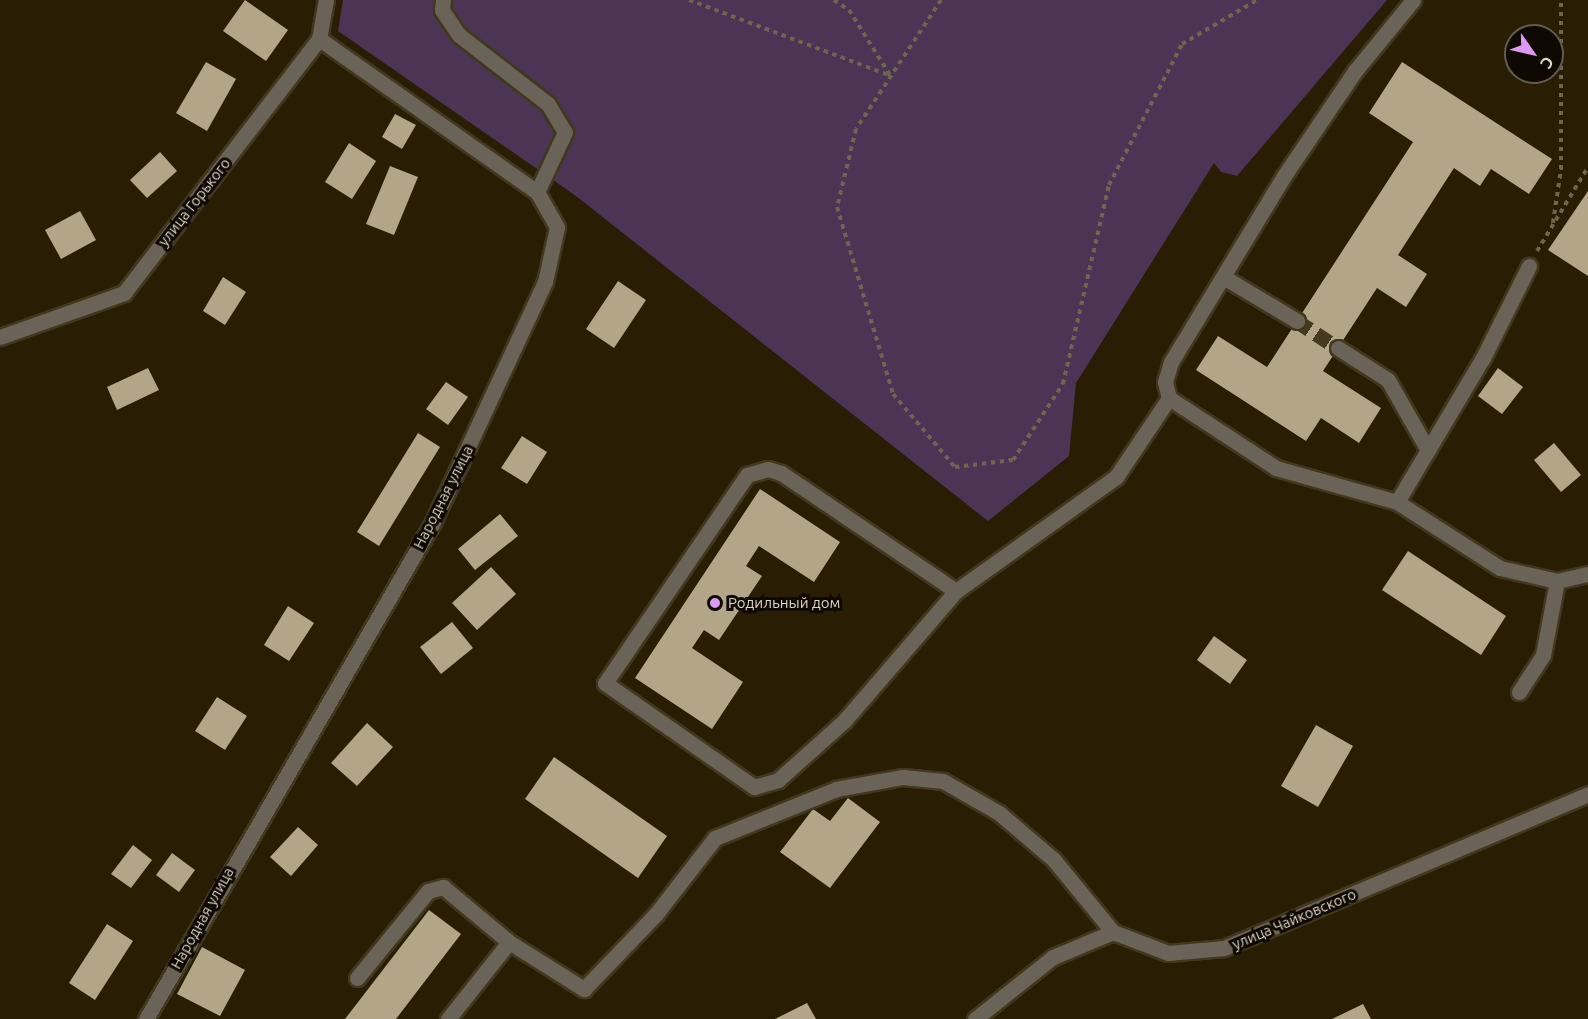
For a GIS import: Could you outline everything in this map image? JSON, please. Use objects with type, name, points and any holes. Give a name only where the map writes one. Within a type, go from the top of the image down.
[{"type":"street","name":"улица Горького","points":[[0,337],[124,293],[319,39],[326,0]]},
{"type":"street","points":[[443,0],[442,10],[459,35],[548,104],[565,132],[537,192]]},
{"type":"street","points":[[1413,0],[1355,71],[1284,176],[1225,278],[1171,362],[1165,382],[1169,398],[1276,468],[1397,502],[1500,568],[1557,581],[1588,574]]},
{"type":"street","name":"Народная улица","points":[[146,1019],[432,524],[545,282],[557,227],[537,192],[319,39]]},
{"type":"street","points":[[1397,502],[1529,266]]},
{"type":"street","points":[[1225,278],[1297,321]]},
{"type":"street","points":[[1338,348],[1388,380],[1428,450]]},
{"type":"street","points":[[957,591],[781,473],[768,469],[747,475],[605,683],[754,787],[778,780],[845,720],[957,591],[1116,477],[1169,398]]},
{"type":"street","points":[[1519,692],[1543,655],[1557,581]]},
{"type":"street","points":[[357,978],[428,891],[443,887],[509,942],[584,989],[656,914],[715,838],[836,789],[903,777],[943,781],[999,813],[1054,860],[1113,932],[1053,957],[975,1019]]},
{"type":"street","name":"улица Чайковского","points":[[1113,932],[1168,953],[1224,948],[1588,794]]},
{"type":"street","points":[[448,1019],[509,942]]},
{"type":"path","points":[[689,0],[891,76]]},
{"type":"path","points":[[834,0],[849,10],[891,76]]},
{"type":"path","points":[[941,0],[856,129],[837,207],[893,394],[956,467],[1013,460],[1063,384],[1108,185],[1182,44],[1257,0]]},
{"type":"path","points":[[1553,223],[1561,169],[1561,0]]},
{"type":"path","points":[[1529,266],[1588,167]]},
{"type":"shaded area","points":[[343,0],[1387,0],[1237,176],[1221,172],[1214,163],[1076,383],[1069,456],[988,521],[576,196],[338,31]]},
{"type":"building","points":[[245,0],[288,30],[266,61],[223,31]]},
{"type":"building","points":[[206,62],[236,79],[207,131],[176,113]]},
{"type":"building","points":[[1402,62],[1552,159],[1529,194],[1491,169],[1480,186],[1454,168],[1398,255],[1427,274],[1406,307],[1377,288],[1323,371],[1381,408],[1359,443],[1321,418],[1306,441],[1196,370],[1218,336],[1267,367],[1413,142],[1369,113]]},
{"type":"building","points":[[395,114],[416,125],[402,149],[382,137]]},
{"type":"building","points":[[349,143],[376,161],[352,199],[325,182]]},
{"type":"building","points":[[160,152],[177,171],[147,198],[130,180]]},
{"type":"building","points":[[390,166],[418,177],[394,235],[366,224]]},
{"type":"building","points":[[1588,191],[1588,276],[1548,250]]},
{"type":"building","points":[[80,211],[96,240],[61,259],[45,230]]},
{"type":"building","points":[[223,277],[246,292],[225,325],[203,311]]},
{"type":"building","points":[[618,281],[646,300],[614,348],[586,329]]},
{"type":"building","points":[[148,368],[159,390],[117,410],[107,387]]},
{"type":"building","points":[[1498,368],[1523,387],[1502,414],[1478,396]]},
{"type":"building","points":[[446,382],[468,397],[448,425],[426,409]]},
{"type":"building","points":[[418,433],[440,447],[379,546],[357,532]]},
{"type":"building","points":[[522,436],[547,452],[527,484],[501,468]]},
{"type":"building","points":[[1554,443],[1581,475],[1561,492],[1534,460]]},
{"type":"building","points":[[760,489],[840,542],[814,582],[759,546],[746,566],[762,576],[719,640],[704,630],[692,648],[743,682],[712,729],[635,678]]},
{"type":"building","points":[[500,514],[518,536],[475,570],[458,549]]},
{"type":"building","points":[[1408,551],[1506,616],[1481,655],[1382,590]]},
{"type":"building","points":[[491,567],[516,594],[477,630],[452,603]]},
{"type":"building","points":[[288,606],[314,623],[289,661],[264,645]]},
{"type":"building","points":[[452,622],[473,648],[441,674],[420,647]]},
{"type":"building","points":[[1214,636],[1247,660],[1230,684],[1197,660]]},
{"type":"building","points":[[217,697],[247,716],[225,750],[195,731]]},
{"type":"building","points":[[367,723],[393,747],[357,786],[331,763]]},
{"type":"building","points":[[1316,725],[1353,746],[1318,807],[1281,786]]},
{"type":"building","points":[[554,757],[667,836],[638,878],[525,799]]},
{"type":"building","points":[[848,798],[880,822],[830,888],[780,852],[813,809],[830,821]]},
{"type":"building","points":[[298,827],[318,845],[291,876],[270,857]]},
{"type":"building","points":[[133,845],[152,860],[131,888],[111,874]]},
{"type":"building","points":[[172,853],[195,870],[179,892],[156,875]]},
{"type":"building","points":[[429,910],[461,934],[396,1019],[345,1019]]},
{"type":"building","points":[[107,924],[133,941],[95,1000],[69,983]]},
{"type":"building","points":[[202,947],[245,970],[220,1016],[177,994]]},
{"type":"building","points":[[807,1003],[816,1019],[775,1019]]},
{"type":"building","points":[[1363,1004],[1371,1019],[1332,1019]]},
{"type":"tunnel","points":[[1297,321],[1338,348]]},
{"type":"place","name":"Родильный дом","points":[[715,603]]}]
